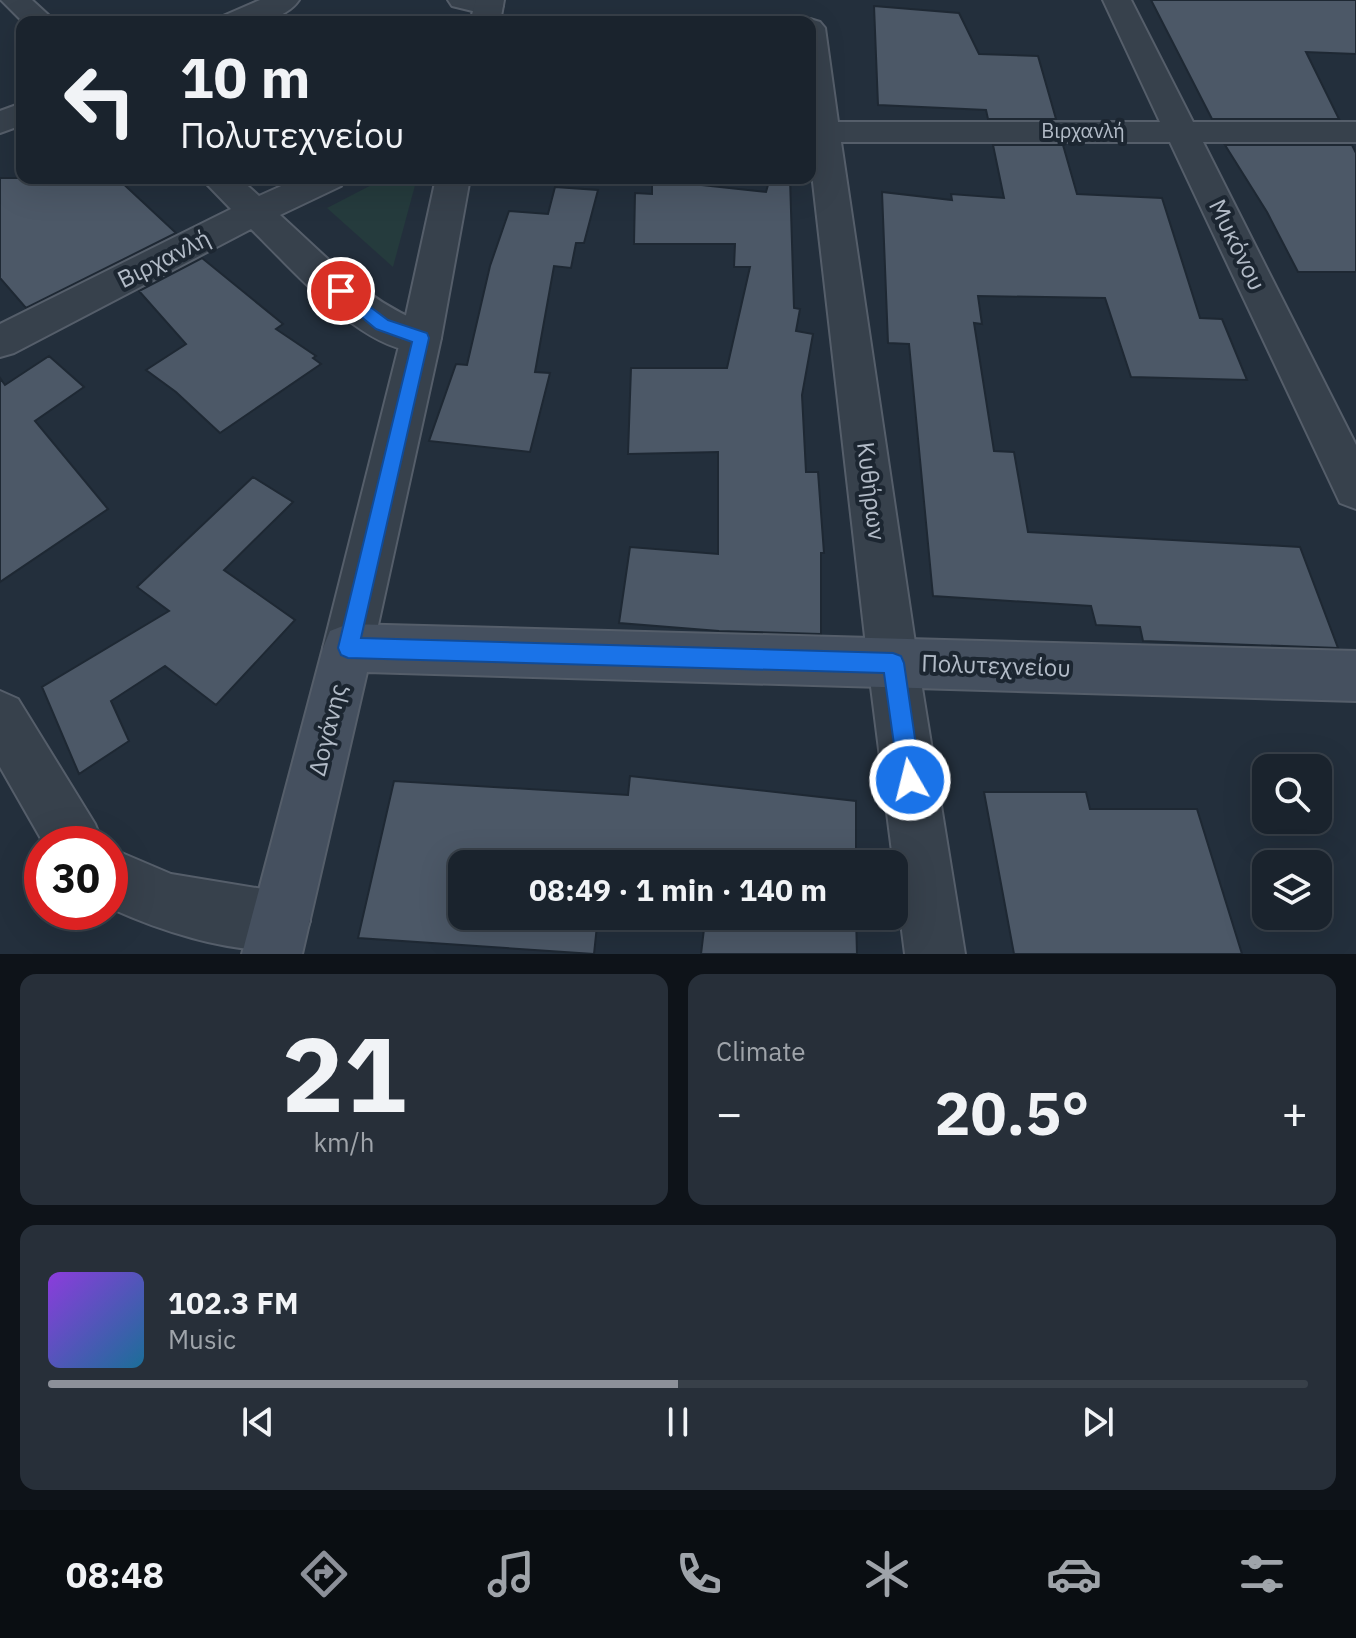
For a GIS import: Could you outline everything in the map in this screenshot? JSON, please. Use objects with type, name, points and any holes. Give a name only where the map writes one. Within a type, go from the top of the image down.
[{"type":"main road","name":"Πολυτεχνείου","points":[[348,648],[1356,676]]},
{"type":"main road","name":"Δογάνης","points":[[276,937],[348,648]]},
{"type":"street","points":[[15,0],[34,16]]},
{"type":"street","points":[[247,16],[285,0]]},
{"type":"street","name":"Μυκόνου","points":[[1117,0],[1356,490]]},
{"type":"street","name":"Βιρχανλή","points":[[817,132],[1356,132]]},
{"type":"street","name":"Κυθήρων","points":[[817,132],[935,954]]},
{"type":"street","points":[[225,184],[362,311],[400,333],[421,338]]},
{"type":"street","name":"Βιρχανλή","points":[[0,342],[316,184]]},
{"type":"street","name":"Δογάνης","points":[[348,648],[421,338],[452,184]]},
{"type":"street","points":[[0,717],[64,826]]},
{"type":"street","points":[[128,887],[169,903],[218,913],[276,937]]},
{"type":"green space","points":[[373,184],[415,184],[393,267],[327,208]]},
{"type":"building","points":[[1151,0],[1356,0],[1356,54],[1306,52],[1339,119],[1212,119]]},
{"type":"building","points":[[874,6],[959,13],[979,54],[1038,56],[1056,119],[988,119],[986,110],[878,105]]},
{"type":"building","points":[[993,145],[1063,145],[1077,194],[1162,198],[1200,318],[1222,319],[1247,380],[1131,377],[1105,298],[978,296],[982,324],[974,323],[994,451],[1014,452],[1028,532],[1300,547],[1338,648],[1143,641],[1140,627],[1096,625],[1091,606],[933,596],[909,344],[888,343],[882,192],[952,200],[951,194],[1004,198]]},
{"type":"building","points":[[1225,145],[1352,145],[1356,153],[1356,272],[1298,272],[1267,212]]},
{"type":"building","points":[[0,178],[16,178],[16,184],[123,184],[176,233],[26,308],[0,278]]},
{"type":"building","points":[[652,184],[692,184],[766,192],[768,184],[790,184],[794,308],[800,309],[796,331],[813,334],[802,395],[806,472],[818,472],[824,553],[821,553],[821,634],[719,631],[619,623],[630,547],[718,554],[718,452],[628,454],[631,368],[727,368],[750,267],[734,267],[735,244],[634,244],[635,193],[652,194]]},
{"type":"building","points":[[555,187],[598,190],[584,243],[576,243],[571,268],[554,266],[535,372],[550,373],[530,452],[429,441],[456,364],[467,365],[490,266],[509,211],[548,214]]},
{"type":"building","points":[[202,258],[283,324],[276,329],[316,356],[313,358],[321,364],[220,433],[176,392],[146,370],[186,344],[139,291]]},
{"type":"building","points":[[49,356],[84,387],[35,421],[108,509],[0,582],[0,378],[5,385]]},
{"type":"building","points":[[253,477],[293,502],[224,570],[295,620],[216,705],[165,666],[111,701],[129,741],[79,774],[42,687],[169,611],[137,587]]},
{"type":"building","points":[[630,776],[856,801],[856,850],[448,850],[448,930],[597,930],[594,954],[358,938],[394,781],[628,795]]},
{"type":"building","points":[[984,792],[1086,792],[1090,809],[1197,809],[1242,954],[1014,954]]},
{"type":"building","points":[[704,930],[856,930],[857,954],[701,954]]},
{"type":"route","points":[[341,291],[362,311],[382,324],[421,338],[348,648],[893,663],[910,780]]}]
